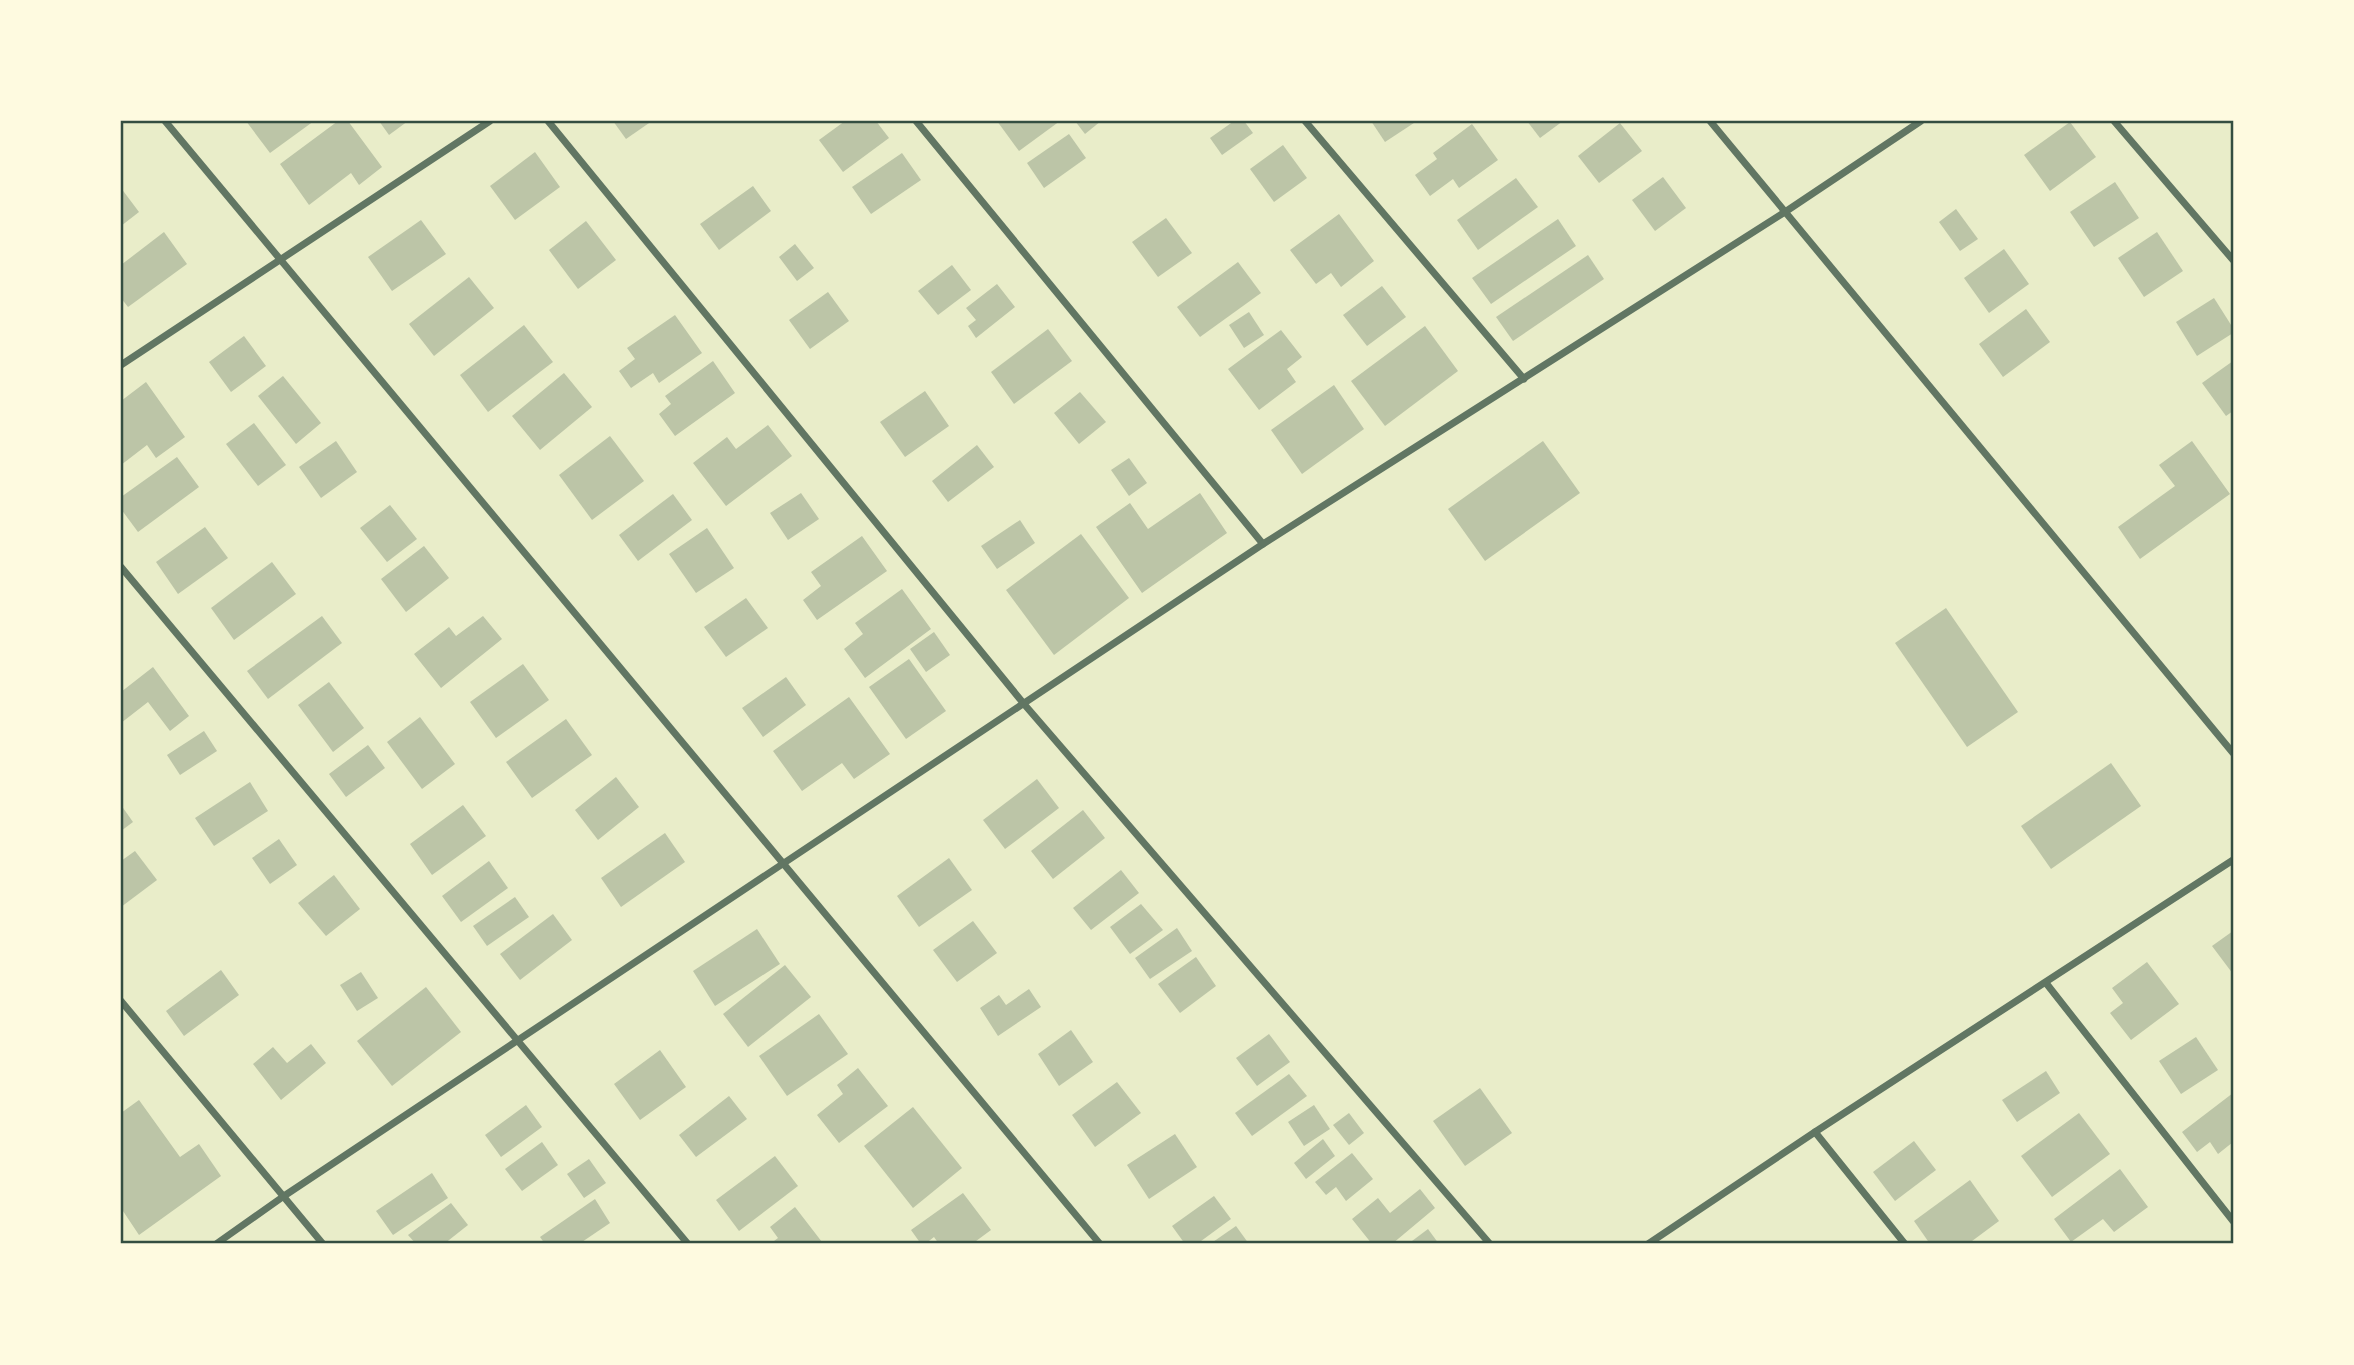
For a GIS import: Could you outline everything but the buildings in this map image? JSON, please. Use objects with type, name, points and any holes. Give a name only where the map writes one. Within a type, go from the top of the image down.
[{"type":"street","points":[[166,121],[1100,1244]]},
{"type":"street","points":[[121,366],[490,121]]},
{"type":"street","points":[[548,121],[1024,704],[1490,1244]]},
{"type":"street","points":[[916,121],[1263,544]]},
{"type":"street","points":[[1305,121],[1524,379]]},
{"type":"street","points":[[1710,121],[2233,753]]},
{"type":"street","points":[[216,1244],[284,1196],[1263,544],[1785,212],[1921,121]]},
{"type":"street","points":[[2114,121],[2233,260]]},
{"type":"street","points":[[121,567],[688,1244]]},
{"type":"street","points":[[1648,1244],[2233,860]]},
{"type":"street","points":[[2046,983],[2233,1221]]},
{"type":"street","points":[[121,1001],[323,1244]]},
{"type":"street","points":[[1815,1132],[1905,1244]]}]
